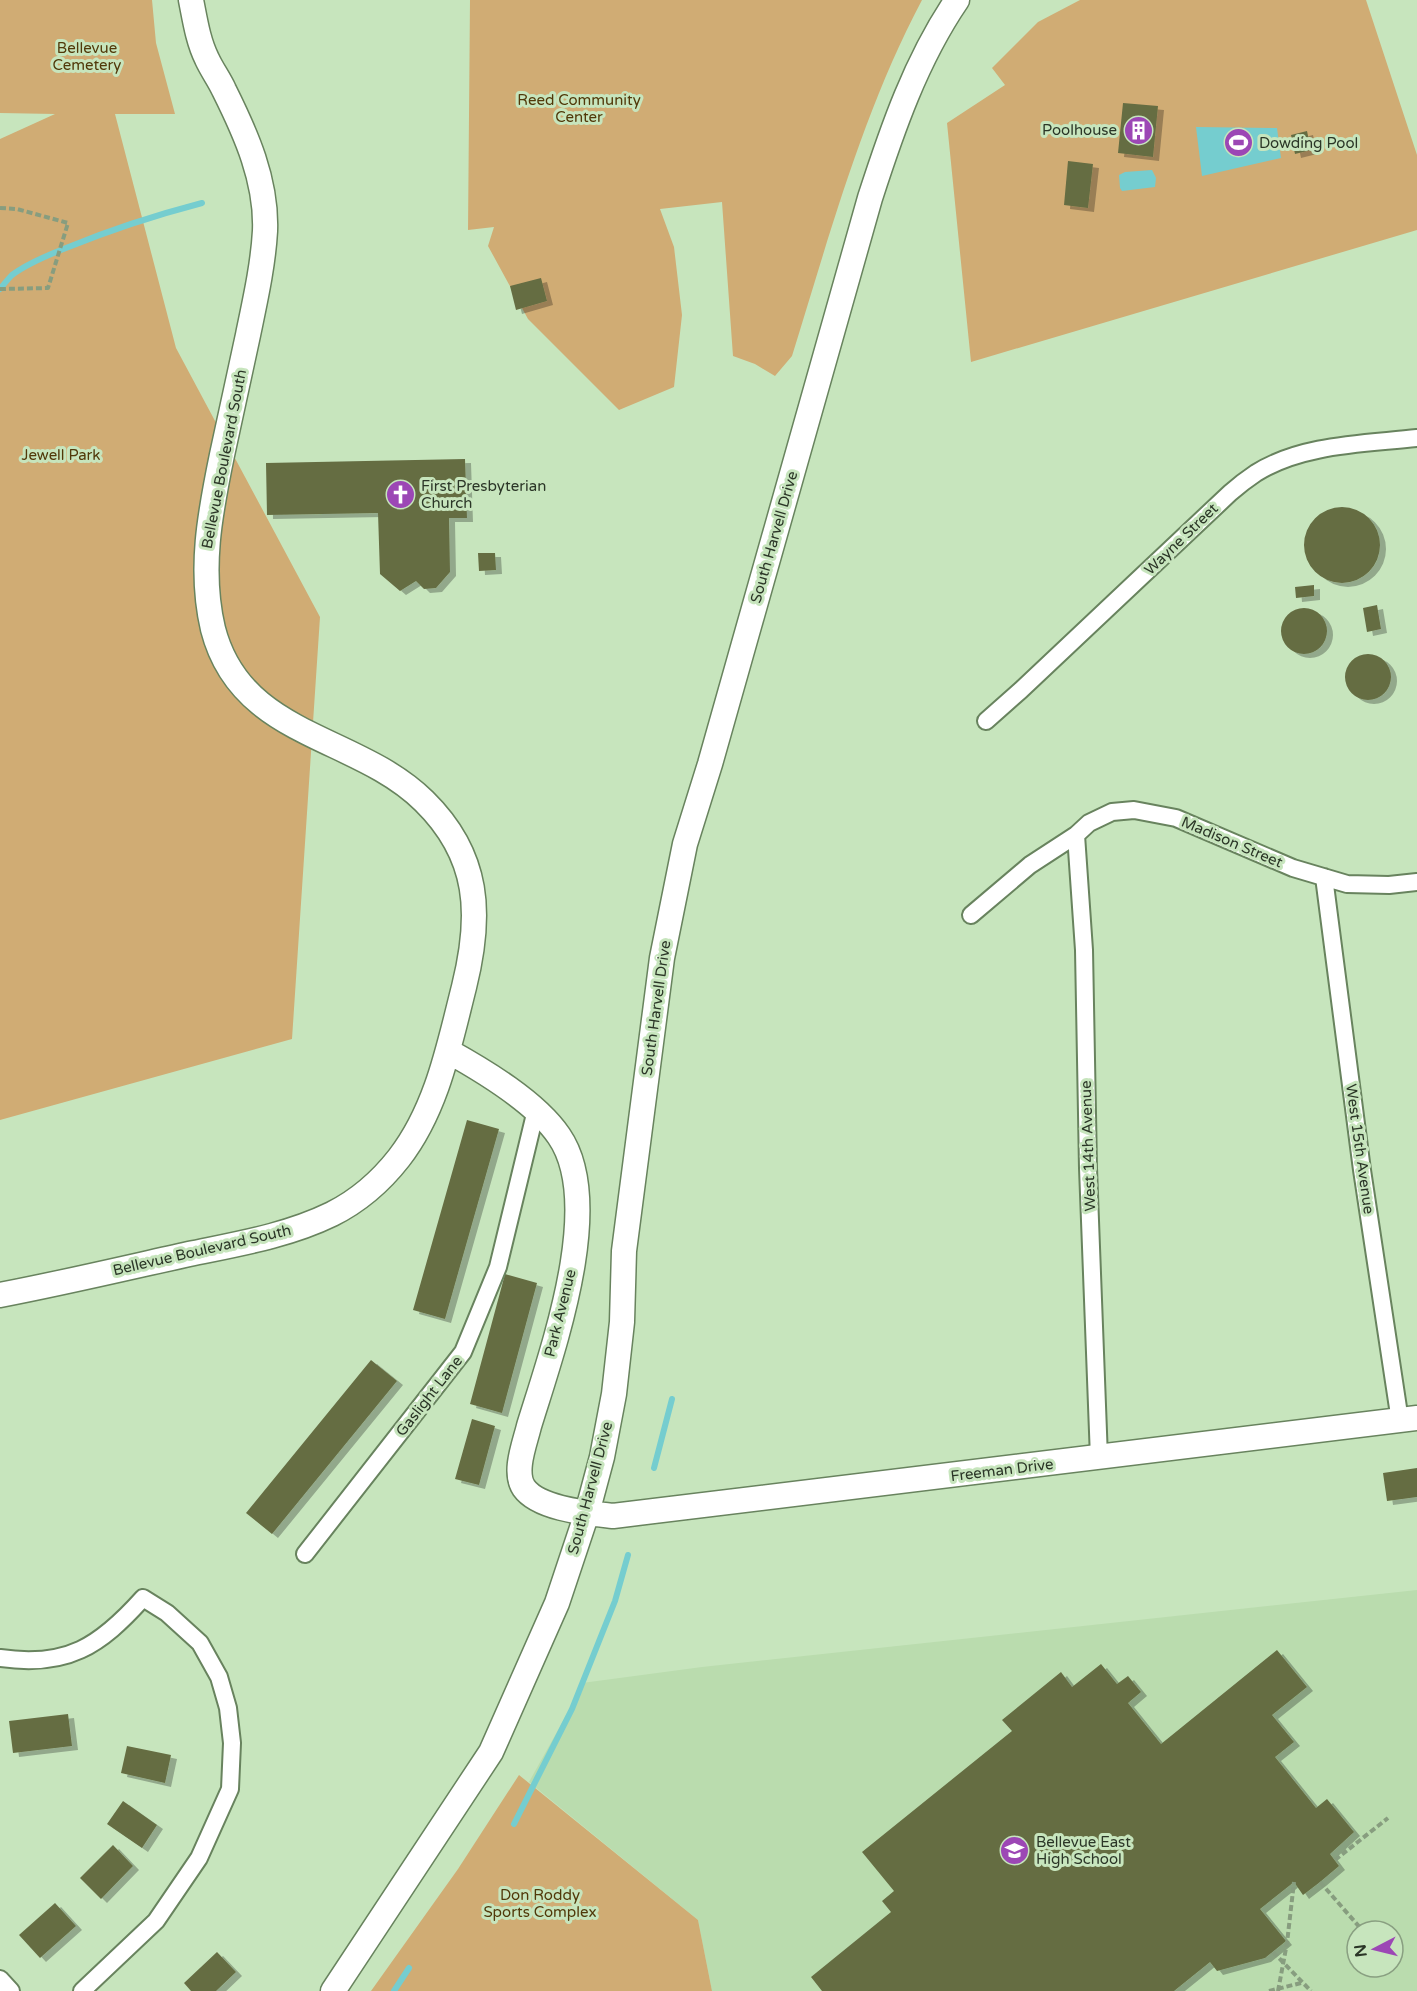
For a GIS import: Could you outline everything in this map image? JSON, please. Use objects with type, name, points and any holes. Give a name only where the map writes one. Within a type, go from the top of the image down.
[{"type":"street","name":"Bellevue Boulevard South","points":[[0,1295],[267,1237],[331,1214],[366,1192],[400,1156],[425,1116],[448,1051],[472,956],[475,924],[472,890],[465,862],[437,816],[421,798],[396,779],[357,756],[272,714],[238,681],[226,660],[214,629],[207,598],[207,534],[258,290],[265,228],[264,202],[258,171],[223,88],[206,58],[190,0]]},
{"type":"street","name":"South Harvell Drive","points":[[333,1991],[491,1752],[557,1603],[587,1513],[602,1457],[614,1394],[622,1322],[624,1251],[662,958],[685,844],[710,764],[885,150],[924,59],[957,0]]},
{"type":"street","name":"Wayne Street","points":[[986,721],[1230,493],[1256,473],[1306,453],[1417,438]]},
{"type":"street","name":"Madison Street","points":[[971,915],[1030,865],[1076,835],[1089,823],[1112,812],[1134,810],[1176,818],[1293,868],[1347,884],[1389,885],[1417,882]]},
{"type":"street","name":"West 14th Avenue","points":[[1076,835],[1084,950],[1099,1458]]},
{"type":"street","name":"West 15th Avenue","points":[[1324,877],[1362,1170],[1408,1419]]},
{"type":"street","name":"Park Avenue","points":[[448,1051],[476,1067],[536,1110],[560,1136],[569,1156],[575,1179],[577,1222],[570,1283],[526,1437],[521,1460],[520,1482],[533,1497],[548,1504],[587,1513]]},
{"type":"street","name":"Gaslight Lane","points":[[305,1554],[463,1352],[498,1267],[536,1110]]},
{"type":"street","name":"Freeman Drive","points":[[587,1513],[613,1516],[1408,1419]]},
{"type":"street","points":[[0,1658],[21,1661],[56,1658],[89,1646],[119,1625],[143,1598],[166,1613],[200,1643],[219,1677],[228,1708],[232,1743],[230,1789],[199,1858],[156,1922],[82,1991]]},
{"type":"street","points":[[0,1979],[10,1991]]},
{"type":"path","points":[[0,208],[17,209],[68,223],[48,288],[0,289]]},
{"type":"path","points":[[1335,1860],[1388,1818]]},
{"type":"path","points":[[1279,1990],[1294,1882]]},
{"type":"path","points":[[1320,1882],[1352,1919]]},
{"type":"path","points":[[1273,1952],[1311,1991]]},
{"type":"path","points":[[1269,1991],[1301,1983]]},
{"type":"shaded area","name":"Bellevue East High School","points":[[1417,1590],[1417,1991],[712,1991],[698,1920],[529,1782],[582,1683],[702,1667]]},
{"type":"green space","points":[[0,0],[152,0],[156,43],[175,114],[115,114],[176,348],[320,617],[292,1039],[0,1120],[0,139],[55,114],[0,113]]},
{"type":"green space","name":"Reed Community Center","points":[[470,0],[922,0],[901,42],[865,130],[834,220],[792,356],[775,376],[755,364],[733,356],[722,202],[660,209],[674,247],[682,315],[674,387],[619,410],[528,319],[488,246],[494,227],[468,230]]},
{"type":"green space","points":[[1080,0],[1366,0],[1417,155],[1417,230],[971,362],[947,123],[1005,85],[992,68],[1038,22]]},
{"type":"green space","name":"Don Roddy Sports Complex","points":[[519,1775],[698,1920],[712,1991],[371,1991],[458,1869]]},
{"type":"water","name":"Dowding Pool","points":[[1196,127],[1277,128],[1281,158],[1202,176]]},
{"type":"water","points":[[1152,170],[1156,178],[1155,187],[1122,191],[1120,188],[1119,175],[1125,172]]},
{"type":"building","name":"Poolhouse","points":[[1123,103],[1158,106],[1153,157],[1118,153]]},
{"type":"building","points":[[1307,131],[1311,150],[1295,154],[1291,135]]},
{"type":"building","points":[[1068,161],[1093,164],[1088,208],[1064,205]]},
{"type":"building","points":[[541,278],[547,301],[516,310],[510,286]]},
{"type":"building","points":[[465,459],[467,518],[449,518],[450,572],[436,588],[424,589],[416,581],[400,591],[380,574],[378,513],[267,515],[266,463]]},
{"type":"building","points":[[1335,507],[1349,507],[1363,513],[1374,524],[1380,538],[1377,560],[1369,572],[1349,583],[1335,583],[1321,577],[1310,566],[1304,552],[1304,538],[1310,524],[1321,513]]},
{"type":"building","points":[[478,553],[495,553],[496,570],[479,571]]},
{"type":"building","points":[[1314,585],[1314,596],[1296,598],[1295,587]]},
{"type":"building","points":[[1377,605],[1381,629],[1367,632],[1363,608]]},
{"type":"building","points":[[1304,608],[1320,615],[1327,631],[1320,647],[1304,654],[1288,647],[1281,631],[1288,615]]},
{"type":"building","points":[[1368,654],[1384,661],[1391,677],[1384,693],[1368,700],[1352,693],[1345,677],[1352,661]]},
{"type":"building","points":[[467,1120],[499,1129],[445,1319],[413,1310]]},
{"type":"building","points":[[505,1274],[537,1283],[502,1413],[470,1404]]},
{"type":"building","points":[[371,1360],[397,1381],[272,1534],[246,1513]]},
{"type":"building","points":[[472,1419],[495,1426],[479,1485],[455,1479]]},
{"type":"building","points":[[1417,1468],[1417,1497],[1387,1501],[1383,1473]]},
{"type":"building","name":"Bellevue East High School","points":[[1277,1650],[1307,1687],[1272,1715],[1294,1742],[1275,1757],[1316,1808],[1327,1799],[1354,1832],[1330,1854],[1339,1866],[1320,1882],[1303,1895],[1294,1882],[1260,1909],[1286,1941],[1265,1958],[1217,1971],[1210,1962],[1174,1991],[822,1991],[811,1977],[891,1912],[882,1901],[894,1891],[862,1852],[1012,1731],[1002,1720],[1061,1672],[1072,1687],[1101,1664],[1117,1684],[1128,1676],[1141,1692],[1128,1703],[1161,1744]]},
{"type":"building","points":[[68,1714],[72,1746],[13,1753],[9,1721]]},
{"type":"building","points":[[127,1746],[171,1755],[165,1783],[121,1773]]},
{"type":"building","points":[[123,1801],[157,1825],[142,1848],[107,1824]]},
{"type":"building","points":[[113,1845],[133,1866],[101,1899],[80,1878]]},
{"type":"building","points":[[55,1903],[76,1926],[40,1958],[19,1935]]},
{"type":"building","points":[[217,1952],[236,1972],[216,1991],[191,1991],[184,1983]]},
{"type":"waterway","points":[[0,289],[12,275],[45,256],[116,229],[202,203]]},
{"type":"waterway","points":[[654,1468],[672,1399]]},
{"type":"waterway","points":[[514,1824],[572,1709],[615,1601],[628,1555]]},
{"type":"waterway","points":[[394,1991],[409,1968]]},
{"type":"place","name":"Poolhouse","points":[[1138,130]]},
{"type":"place","name":"Dowding Pool","points":[[1238,143]]},
{"type":"place","name":"First Presbyterian Church","points":[[400,495]]},
{"type":"place","name":"Bellevue East High School","points":[[1015,1851]]},
{"type":"park label","name":"Bellevue Cemetery","points":[[87,56]]},
{"type":"park label","name":"Jewell Park","points":[[61,455]]}]
